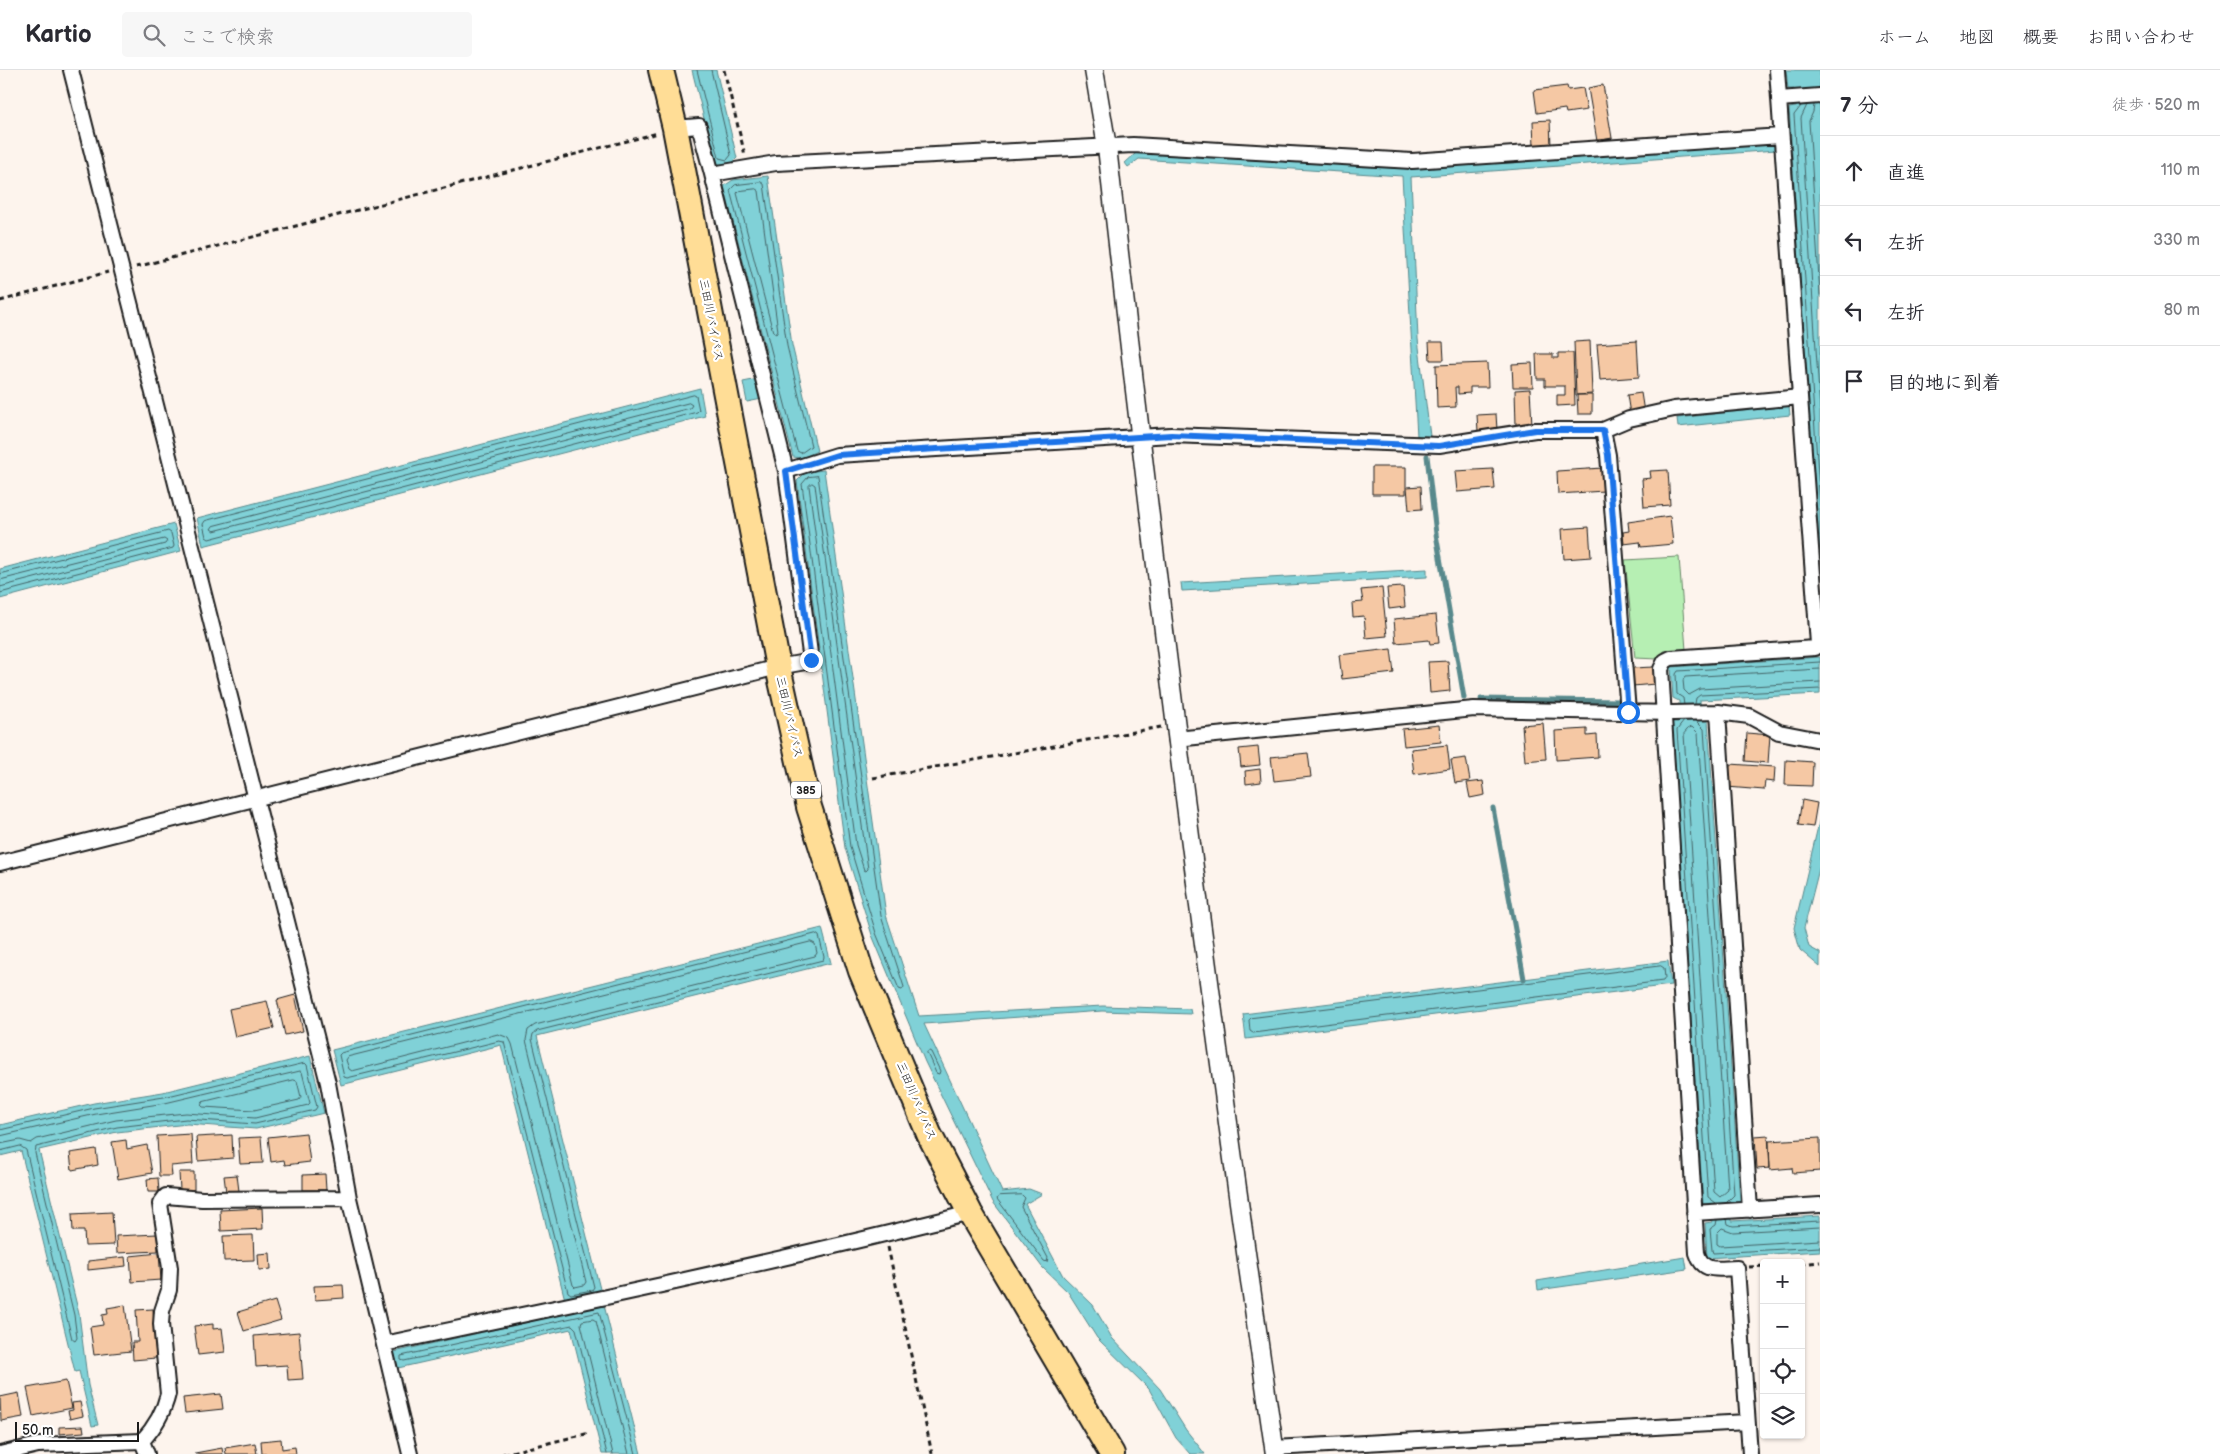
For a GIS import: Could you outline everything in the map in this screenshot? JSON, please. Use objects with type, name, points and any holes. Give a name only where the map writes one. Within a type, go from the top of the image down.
[{"type":"highway","name":"三田川バイパス","points":[[661,70],[675,128],[778,667],[810,807],[860,971],[929,1134],[970,1213],[1112,1454]]},
{"type":"street","points":[[71,70],[328,1083],[348,1198],[410,1454]]},
{"type":"street","points":[[1094,70],[1107,147],[1176,732],[1231,1153],[1274,1451],[1747,1422]]},
{"type":"street","points":[[1750,1454],[1737,1268],[1707,1268],[1700,1262],[1697,1252],[1668,713],[1661,669],[1665,660],[1671,658],[1815,648],[1818,644],[1781,136],[1783,98],[1777,70]]},
{"type":"street","points":[[1783,98],[1820,96]]},
{"type":"street","points":[[0,863],[811,660],[786,471],[712,174],[699,126],[675,128]]},
{"type":"street","points":[[712,174],[776,163],[1133,145],[1412,161],[1781,136]]},
{"type":"street","points":[[786,471],[837,455],[1171,435],[1439,446],[1535,430],[1603,430],[1629,419],[1674,409],[1800,396]]},
{"type":"street","points":[[1603,430],[1608,455],[1628,712]]},
{"type":"street","points":[[1176,732],[1474,709],[1668,713],[1711,712],[1749,716],[1779,732],[1820,740]]},
{"type":"street","points":[[1711,712],[1750,1210]]},
{"type":"street","points":[[0,1454],[38,1445],[142,1441],[150,1432],[166,1404],[168,1394],[161,1324],[162,1311],[169,1290],[170,1268],[160,1204],[166,1196],[202,1199],[348,1198]]},
{"type":"street","points":[[1694,1213],[1820,1205]]},
{"type":"street","points":[[384,1344],[608,1297],[970,1213]]},
{"type":"street","points":[[142,1441],[147,1454]]},
{"type":"path","points":[[724,70],[748,168]]},
{"type":"path","points":[[0,301],[102,272],[122,271],[675,128]]},
{"type":"path","points":[[874,778],[1176,732]]},
{"type":"path","points":[[886,1234],[932,1454]]},
{"type":"path","points":[[1805,1264],[1820,1262]]},
{"type":"path","points":[[502,1454],[590,1434]]},
{"type":"green space","points":[[1679,557],[1686,650],[1664,651],[1658,659],[1635,658],[1625,560]]},
{"type":"water","points":[[692,70],[716,70],[737,158],[729,166],[715,163]]},
{"type":"water","points":[[1786,70],[1820,70],[1820,87],[1818,88],[1820,106],[1820,582],[1789,108],[1796,107],[1794,89],[1788,89]]},
{"type":"water","points":[[1775,143],[1776,150],[1411,177],[1418,339],[1430,436],[1417,436],[1402,176],[1139,159],[1128,167],[1125,163],[1136,153],[1412,169]]},
{"type":"water","points":[[768,176],[792,345],[817,451],[802,458],[793,457],[724,186],[733,180]]},
{"type":"water","points":[[758,379],[762,399],[747,402],[743,382]]},
{"type":"water","points":[[700,388],[705,416],[203,546],[197,518]]},
{"type":"water","points":[[1789,406],[1790,415],[1678,427],[1677,418]]},
{"type":"water","points":[[824,470],[886,915],[919,1016],[1103,1006],[1190,1009],[1191,1014],[1102,1011],[924,1024],[1002,1192],[1029,1189],[1042,1194],[1025,1204],[1063,1276],[1093,1305],[1112,1338],[1160,1389],[1186,1430],[1205,1454],[1190,1454],[1176,1438],[1149,1389],[1097,1338],[1068,1292],[1042,1267],[993,1202],[925,1062],[872,935],[845,848],[797,481],[806,472]]},
{"type":"water","points":[[174,524],[181,551],[0,599],[0,569]]},
{"type":"water","points":[[1427,569],[1427,577],[1182,591],[1181,583]]},
{"type":"water","points":[[1820,657],[1820,694],[1700,700],[1701,721],[1708,721],[1740,1202],[1731,1203],[1732,1221],[1820,1216],[1820,1251],[1707,1258],[1705,1223],[1712,1222],[1711,1204],[1703,1204],[1672,722],[1679,722],[1679,701],[1673,698],[1671,667]]},
{"type":"water","points":[[1820,818],[1820,865],[1804,928],[1809,947],[1820,953],[1820,967],[1800,950],[1794,928]]},
{"type":"water","points":[[822,928],[831,963],[537,1036],[601,1293],[565,1300],[501,1045],[341,1085],[332,1050]]},
{"type":"water","points":[[1668,961],[1671,985],[1246,1039],[1243,1014]]},
{"type":"water","points":[[310,1056],[324,1113],[256,1129],[187,1124],[117,1132],[39,1150],[79,1314],[88,1385],[98,1425],[92,1426],[79,1371],[75,1372],[21,1151],[0,1156],[0,1125],[94,1103],[163,1092]]},
{"type":"water","points":[[1685,1257],[1687,1269],[1538,1290],[1537,1281]]},
{"type":"water","points":[[604,1305],[641,1454],[602,1454],[571,1329],[398,1368],[394,1352]]},
{"type":"building","points":[[1603,85],[1612,138],[1597,141],[1588,88]]},
{"type":"building","points":[[1567,86],[1568,90],[1583,88],[1587,110],[1566,113],[1565,109],[1537,113],[1534,90]]},
{"type":"building","points":[[1550,120],[1551,147],[1534,147],[1533,121]]},
{"type":"building","points":[[1590,341],[1592,394],[1576,395],[1574,342]]},
{"type":"building","points":[[1637,341],[1639,377],[1600,380],[1597,344]]},
{"type":"building","points":[[1429,342],[1443,342],[1444,360],[1430,360]]},
{"type":"building","points":[[1558,353],[1573,353],[1575,405],[1557,406],[1557,395],[1565,395],[1565,386],[1545,386],[1545,379],[1537,379],[1536,354],[1553,354],[1553,358],[1558,358]]},
{"type":"building","points":[[1487,363],[1488,387],[1470,387],[1470,393],[1458,394],[1458,387],[1455,387],[1456,407],[1437,408],[1436,365]]},
{"type":"building","points":[[1532,363],[1533,387],[1513,387],[1512,364]]},
{"type":"building","points":[[1530,389],[1532,425],[1516,426],[1515,390]]},
{"type":"building","points":[[1641,393],[1644,412],[1630,414],[1627,395]]},
{"type":"building","points":[[1577,395],[1592,395],[1592,414],[1578,414]]},
{"type":"building","points":[[1496,414],[1497,430],[1478,431],[1477,415]]},
{"type":"building","points":[[1372,467],[1406,467],[1406,494],[1372,494]]},
{"type":"building","points":[[1603,468],[1604,491],[1558,494],[1557,471]]},
{"type":"building","points":[[1493,469],[1495,489],[1457,492],[1455,471]]},
{"type":"building","points":[[1668,470],[1670,505],[1644,507],[1642,479],[1651,478],[1650,471]]},
{"type":"building","points":[[1421,486],[1422,509],[1409,510],[1407,487]]},
{"type":"building","points":[[1670,516],[1673,544],[1641,547],[1640,542],[1624,544],[1623,532],[1629,531],[1628,522]]},
{"type":"building","points":[[1589,527],[1591,557],[1564,559],[1562,529]]},
{"type":"building","points":[[1403,587],[1405,607],[1389,609],[1387,588]]},
{"type":"building","points":[[1382,588],[1387,636],[1366,638],[1364,616],[1353,617],[1352,603],[1363,602],[1361,590]]},
{"type":"building","points":[[1436,615],[1439,643],[1430,644],[1429,640],[1396,643],[1394,619]]},
{"type":"building","points":[[1391,649],[1394,673],[1342,679],[1339,655]]},
{"type":"building","points":[[1448,661],[1450,691],[1430,693],[1428,662]]},
{"type":"building","points":[[1654,667],[1655,684],[1633,686],[1632,668]]},
{"type":"building","points":[[1543,723],[1546,759],[1525,761],[1522,725]]},
{"type":"building","points":[[1439,725],[1441,742],[1404,746],[1402,729]]},
{"type":"building","points":[[1587,729],[1587,736],[1597,735],[1598,757],[1556,760],[1555,731]]},
{"type":"building","points":[[1747,733],[1770,735],[1768,763],[1745,761]]},
{"type":"building","points":[[1447,745],[1450,769],[1414,774],[1411,749]]},
{"type":"building","points":[[1258,747],[1260,765],[1241,767],[1239,749]]},
{"type":"building","points":[[1308,753],[1311,777],[1274,781],[1271,757]]},
{"type":"building","points":[[1466,758],[1470,781],[1455,783],[1451,760]]},
{"type":"building","points":[[1786,760],[1813,762],[1812,786],[1785,785]]},
{"type":"building","points":[[1730,764],[1775,767],[1774,782],[1765,781],[1764,790],[1727,787]]},
{"type":"building","points":[[1260,769],[1261,782],[1246,784],[1245,771]]},
{"type":"building","points":[[1483,781],[1485,795],[1470,798],[1467,783]]},
{"type":"building","points":[[1802,800],[1817,803],[1813,827],[1798,825]]},
{"type":"building","points":[[295,995],[303,1031],[285,1035],[277,1000]]},
{"type":"building","points":[[267,1001],[274,1028],[235,1037],[229,1009]]},
{"type":"building","points":[[306,1133],[310,1162],[285,1165],[284,1160],[271,1162],[268,1137]]},
{"type":"building","points":[[191,1134],[193,1164],[171,1166],[172,1176],[159,1176],[157,1136]]},
{"type":"building","points":[[232,1135],[233,1158],[198,1161],[196,1137]]},
{"type":"building","points":[[1768,1135],[1770,1168],[1757,1169],[1755,1136]]},
{"type":"building","points":[[261,1137],[263,1163],[240,1164],[238,1138]]},
{"type":"building","points":[[1820,1138],[1820,1171],[1793,1173],[1792,1168],[1770,1170],[1769,1141]]},
{"type":"building","points":[[126,1140],[127,1149],[147,1145],[152,1173],[118,1179],[112,1142]]},
{"type":"building","points":[[96,1149],[98,1165],[72,1170],[70,1153]]},
{"type":"building","points":[[179,1172],[194,1172],[194,1190],[180,1190]]},
{"type":"building","points":[[325,1174],[326,1190],[303,1190],[303,1175]]},
{"type":"building","points":[[237,1175],[239,1191],[226,1192],[224,1176]]},
{"type":"building","points":[[158,1178],[159,1192],[148,1192],[147,1179]]},
{"type":"building","points":[[262,1208],[263,1229],[221,1231],[220,1210]]},
{"type":"building","points":[[112,1212],[114,1245],[85,1246],[84,1231],[73,1231],[72,1214]]},
{"type":"building","points":[[157,1234],[158,1251],[117,1253],[116,1236]]},
{"type":"building","points":[[253,1235],[254,1260],[224,1261],[223,1236]]},
{"type":"building","points":[[159,1253],[161,1280],[132,1282],[130,1256]]},
{"type":"building","points":[[270,1253],[271,1269],[259,1270],[258,1254]]},
{"type":"building","points":[[125,1257],[126,1266],[88,1270],[88,1261]]},
{"type":"building","points":[[343,1285],[344,1298],[315,1300],[314,1286]]},
{"type":"building","points":[[275,1301],[281,1320],[244,1331],[238,1312]]},
{"type":"building","points":[[125,1305],[131,1351],[94,1355],[90,1327],[103,1325],[102,1315],[108,1314],[107,1308]]},
{"type":"building","points":[[153,1309],[156,1358],[133,1360],[132,1342],[138,1342],[136,1310]]},
{"type":"building","points":[[213,1324],[213,1329],[222,1328],[225,1352],[198,1355],[194,1326]]},
{"type":"building","points":[[299,1332],[303,1379],[288,1380],[287,1365],[256,1367],[254,1336]]},
{"type":"building","points":[[66,1381],[72,1408],[33,1416],[27,1388]]},
{"type":"building","points":[[19,1393],[23,1417],[1,1421],[0,1397]]},
{"type":"building","points":[[221,1394],[223,1409],[185,1413],[183,1398]]},
{"type":"building","points":[[80,1402],[83,1416],[70,1419],[68,1411],[73,1410],[72,1403]]},
{"type":"building","points":[[83,1426],[84,1432],[59,1434],[59,1427]]},
{"type":"building","points":[[281,1439],[282,1449],[295,1447],[296,1454],[262,1454],[261,1441]]},
{"type":"building","points":[[255,1443],[257,1454],[226,1454],[225,1448]]},
{"type":"building","points":[[222,1448],[223,1454],[195,1454],[195,1453]]},
{"type":"waterway","points":[[1427,456],[1436,534],[1464,698]]},
{"type":"waterway","points":[[1481,699],[1619,701]]},
{"type":"waterway","points":[[1493,808],[1524,979]]},
{"type":"route","points":[[811,660],[786,471],[837,455],[1171,435],[1439,446],[1535,430],[1603,430],[1608,455],[1628,712]]}]
